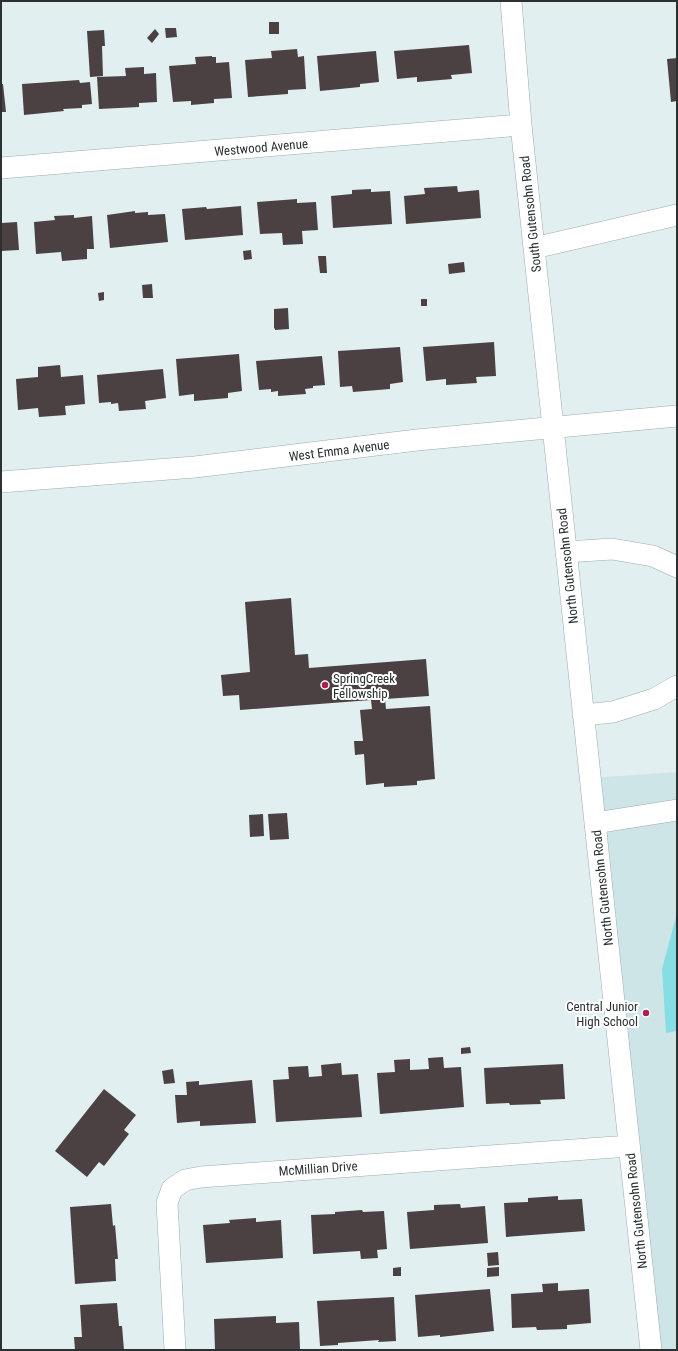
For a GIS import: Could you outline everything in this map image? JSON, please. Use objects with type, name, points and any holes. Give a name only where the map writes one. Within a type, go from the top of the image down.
[{"type":"street","name":"South Gutensohn Road","points":[[510,1],[521,125],[553,427]]},
{"type":"street","name":"Westwood Avenue","points":[[1,168],[521,125]]},
{"type":"street","points":[[534,248],[677,215]]},
{"type":"street","name":"West Emma Avenue","points":[[1,482],[195,467],[417,440],[677,416]]},
{"type":"street","name":"North Gutensohn Road","points":[[553,427],[651,1350]]},
{"type":"street","points":[[566,552],[612,549],[653,556],[677,567]]},
{"type":"street","points":[[583,715],[613,712],[654,699],[677,686]]},
{"type":"street","points":[[595,823],[677,810]]},
{"type":"street","name":"McMillian Drive","points":[[175,1350],[167,1203],[172,1189],[185,1180],[202,1177],[629,1146]]},
{"type":"shaded area","name":"Central Junior High School","points":[[677,772],[677,1350],[651,1350],[590,778]]},
{"type":"shaded area","points":[[677,913],[677,1031],[666,1033],[662,969]]},
{"type":"building","points":[[269,22],[279,22],[279,34],[269,34]]},
{"type":"building","points":[[165,28],[176,28],[177,37],[166,38]]},
{"type":"building","points":[[155,29],[159,34],[152,43],[147,38]]},
{"type":"building","points":[[104,30],[105,46],[102,46],[103,76],[90,77],[87,31]]},
{"type":"building","points":[[469,45],[472,73],[451,75],[452,79],[417,82],[417,77],[397,79],[394,51]]},
{"type":"building","points":[[297,49],[298,57],[304,56],[306,89],[288,90],[288,94],[248,97],[245,60],[272,58],[271,51]]},
{"type":"building","points":[[376,51],[379,82],[360,84],[360,87],[320,91],[317,56]]},
{"type":"building","points":[[195,57],[216,57],[216,63],[229,62],[232,98],[214,99],[214,103],[191,105],[191,101],[173,102],[169,66],[196,64]]},
{"type":"building","points":[[677,58],[677,101],[671,102],[667,59]]},
{"type":"building","points":[[144,67],[144,74],[156,73],[157,102],[139,103],[139,107],[99,109],[97,77],[126,76],[125,68]]},
{"type":"building","points":[[79,80],[80,83],[90,82],[92,104],[82,105],[82,108],[63,109],[64,111],[24,115],[22,84]]},
{"type":"building","points":[[1,84],[3,84],[6,112],[1,112]]},
{"type":"building","points":[[457,186],[458,192],[479,190],[481,218],[406,224],[404,196],[425,194],[424,188]]},
{"type":"building","points":[[371,189],[371,192],[390,191],[392,224],[333,228],[331,196],[352,194],[352,190]]},
{"type":"building","points":[[297,199],[297,203],[316,202],[318,230],[302,231],[303,244],[283,245],[282,233],[260,234],[257,202]]},
{"type":"building","points":[[241,206],[243,235],[185,240],[182,209],[206,207],[207,209]]},
{"type":"building","points":[[135,211],[135,213],[148,212],[148,215],[165,214],[168,242],[110,248],[107,215]]},
{"type":"building","points":[[74,215],[74,218],[92,216],[94,249],[87,249],[87,259],[62,261],[61,252],[36,254],[34,222],[55,220],[54,216]]},
{"type":"building","points":[[17,222],[19,250],[1,251],[1,223]]},
{"type":"building","points":[[251,250],[252,259],[244,260],[243,251]]},
{"type":"building","points":[[318,256],[326,256],[327,273],[320,273]]},
{"type":"building","points":[[464,262],[465,272],[449,274],[448,264]]},
{"type":"building","points":[[152,284],[153,298],[143,298],[142,285]]},
{"type":"building","points":[[104,292],[104,300],[99,301],[98,293]]},
{"type":"building","points":[[421,299],[427,299],[427,306],[421,306]]},
{"type":"building","points":[[288,308],[289,329],[275,330],[274,309]]},
{"type":"building","points":[[494,342],[496,376],[476,377],[477,383],[446,385],[446,379],[426,381],[423,347]]},
{"type":"building","points":[[400,347],[403,382],[390,384],[390,389],[353,392],[352,386],[340,387],[338,351]]},
{"type":"building","points":[[239,354],[242,391],[228,393],[228,398],[194,401],[194,394],[179,396],[176,359]]},
{"type":"building","points":[[322,356],[325,385],[313,386],[313,388],[305,389],[306,394],[278,396],[278,391],[271,392],[271,389],[259,390],[256,361]]},
{"type":"building","points":[[60,365],[61,377],[83,375],[85,404],[65,406],[66,415],[39,417],[38,408],[18,410],[16,379],[38,377],[38,367]]},
{"type":"building","points":[[163,369],[166,398],[145,401],[146,409],[119,411],[118,403],[99,403],[97,375]]},
{"type":"building","name":"SpringCreek Fellowship","points":[[291,598],[295,655],[308,654],[309,668],[426,659],[429,696],[385,699],[386,709],[430,706],[435,779],[417,781],[417,785],[384,787],[384,783],[366,785],[364,754],[355,755],[354,741],[363,741],[360,710],[372,709],[371,700],[240,710],[239,695],[223,696],[221,675],[250,672],[245,602]]},
{"type":"building","points":[[287,813],[289,839],[270,840],[268,814]]},
{"type":"building","points":[[263,814],[264,836],[250,837],[249,815]]},
{"type":"building","points":[[470,1047],[471,1053],[461,1054],[461,1048]]},
{"type":"building","points":[[443,1057],[444,1068],[461,1067],[464,1107],[380,1114],[377,1073],[395,1072],[394,1060],[410,1059],[410,1070],[429,1069],[428,1058]]},
{"type":"building","points":[[341,1063],[342,1075],[358,1074],[362,1117],[276,1122],[273,1080],[289,1079],[288,1067],[308,1066],[309,1077],[322,1076],[321,1065]]},
{"type":"building","points":[[563,1064],[565,1099],[540,1100],[541,1104],[486,1104],[484,1068]]},
{"type":"building","points":[[173,1069],[175,1083],[164,1084],[162,1071]]},
{"type":"building","points":[[252,1080],[256,1123],[200,1126],[200,1121],[177,1123],[175,1095],[187,1095],[186,1082],[199,1081],[199,1085]]},
{"type":"building","points":[[104,1089],[136,1115],[124,1130],[129,1134],[104,1166],[99,1162],[87,1177],[55,1151]]},
{"type":"building","points":[[558,1196],[558,1200],[582,1199],[585,1231],[506,1237],[504,1203],[528,1202],[528,1198]]},
{"type":"building","points":[[111,1204],[113,1226],[115,1225],[118,1259],[115,1259],[116,1281],[75,1284],[70,1207]]},
{"type":"building","points":[[460,1204],[461,1208],[485,1206],[488,1243],[410,1249],[407,1212],[434,1210],[434,1205]]},
{"type":"building","points":[[362,1210],[363,1212],[384,1211],[387,1249],[377,1250],[378,1258],[361,1259],[360,1251],[313,1254],[311,1215],[335,1214],[335,1212]]},
{"type":"building","points":[[256,1218],[256,1222],[281,1220],[283,1258],[206,1263],[203,1225],[230,1223],[229,1220]]},
{"type":"building","points":[[498,1252],[499,1265],[488,1266],[487,1253]]},
{"type":"building","points":[[401,1267],[401,1276],[393,1276],[393,1268]]},
{"type":"building","points":[[499,1267],[499,1276],[487,1277],[487,1268]]},
{"type":"building","points":[[558,1283],[558,1291],[589,1289],[591,1323],[567,1325],[567,1329],[537,1330],[536,1327],[512,1328],[511,1294],[543,1292],[542,1284]]},
{"type":"building","points":[[490,1289],[494,1331],[440,1337],[440,1335],[418,1337],[415,1295]]},
{"type":"building","points":[[394,1297],[396,1341],[378,1342],[379,1340],[320,1346],[317,1301]]},
{"type":"building","points":[[117,1303],[119,1326],[122,1326],[124,1350],[75,1350],[74,1337],[82,1337],[80,1305]]},
{"type":"building","points":[[276,1316],[276,1323],[299,1322],[300,1349],[215,1350],[214,1319]]},
{"type":"place","name":"SpringCreek Fellowship","points":[[325,685]]},
{"type":"place","name":"Central Junior High School","points":[[646,1013]]}]
